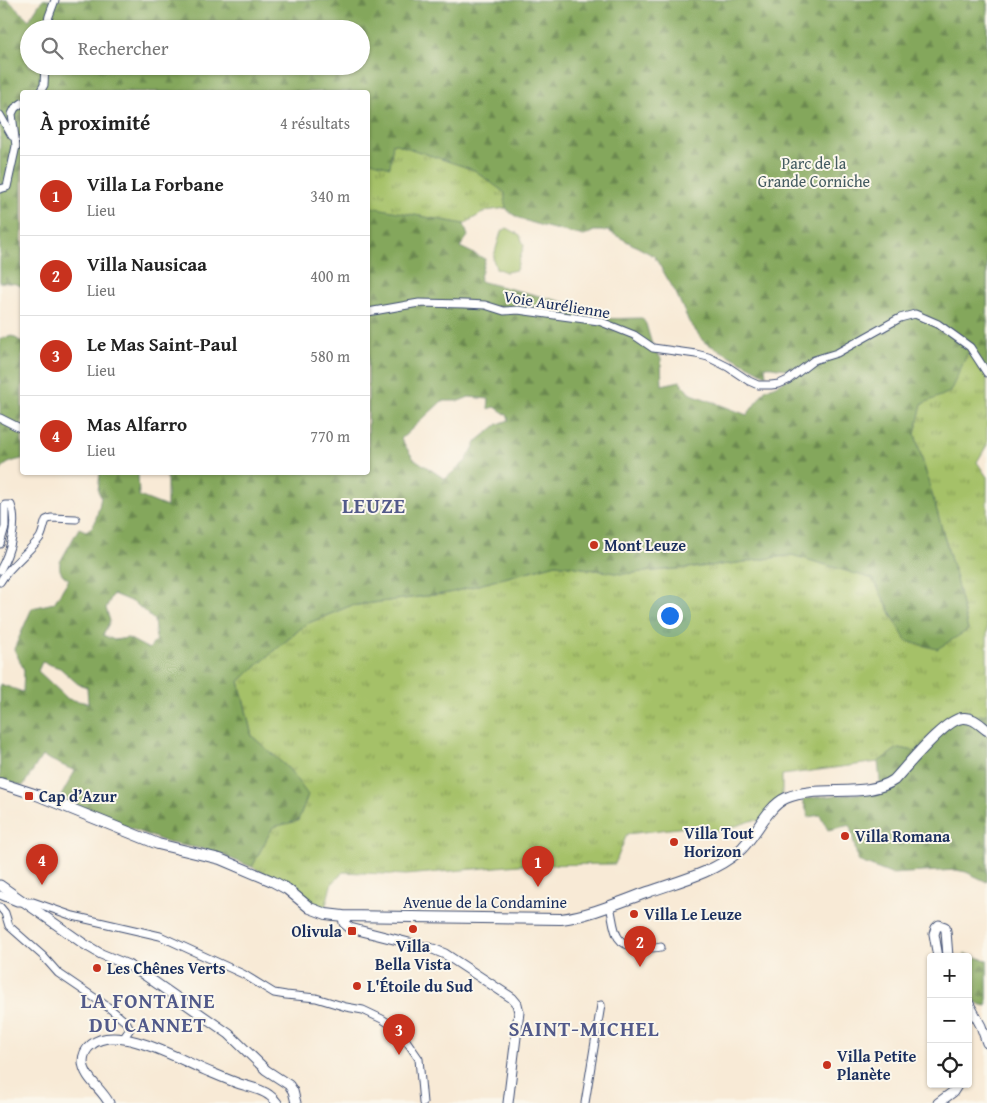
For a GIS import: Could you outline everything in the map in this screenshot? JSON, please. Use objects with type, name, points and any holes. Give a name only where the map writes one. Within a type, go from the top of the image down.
[{"type":"main road","name":"Avenue de la Condamine","points":[[0,783],[37,795],[158,844],[220,859],[272,881],[286,889],[310,908],[326,914],[343,916],[561,919],[579,916],[610,906],[727,861],[742,849],[776,804],[785,798],[824,791],[861,790],[886,785],[894,780],[944,727],[955,719],[965,717],[976,721],[987,730]]},
{"type":"street","points":[[48,20],[55,0]]},
{"type":"street","points":[[41,90],[44,85],[45,75]]},
{"type":"street","points":[[2,189],[7,187],[11,176],[16,139],[12,114],[20,105]]},
{"type":"street","points":[[0,115],[13,138],[16,139]]},
{"type":"street","name":"Voie Aurélienne","points":[[370,312],[419,303],[465,304],[485,306],[504,311],[518,310],[599,321],[634,335],[653,348],[708,357],[749,381],[758,385],[771,386],[788,380],[814,360],[837,353],[900,318],[915,314],[938,324],[970,347],[987,373]]},
{"type":"street","points":[[0,418],[20,428]]},
{"type":"street","points":[[0,544],[5,527],[5,505],[12,505],[13,529],[5,562],[0,570]]},
{"type":"street","points":[[0,582],[40,538],[46,520],[51,518],[76,519]]},
{"type":"street","points":[[0,885],[84,944],[146,976],[229,1034],[266,1070],[289,1085],[293,1091],[296,1103]]},
{"type":"street","points":[[0,895],[17,902],[33,902],[73,916],[160,936],[243,974],[274,992],[316,998],[363,1010],[382,1019],[399,1030],[419,1059],[423,1103]]},
{"type":"street","points":[[610,906],[619,942],[630,947],[655,949],[661,947]]},
{"type":"street","points":[[0,907],[5,913],[9,926],[43,956],[58,973],[108,1007],[127,1023],[130,1029],[122,1038]]},
{"type":"street","points":[[343,916],[344,923],[350,928],[445,954],[512,998],[517,1004],[518,1022],[508,1103]]},
{"type":"street","points":[[937,953],[934,934],[939,925],[944,927],[946,931],[948,953]]},
{"type":"street","points":[[585,1103],[601,1005]]},
{"type":"street","points":[[972,1009],[987,1043]]},
{"type":"street","points":[[109,1103],[103,1092],[86,1074],[83,1059],[86,1050],[100,1039],[114,1037],[155,1048],[213,1074],[257,1089],[270,1095],[277,1103]]},
{"type":"street","points":[[938,1103],[956,1088]]},
{"type":"green space","name":"Parc de la Grande Corniche","points":[[0,0],[8,0],[29,20],[42,0],[987,0],[987,373],[970,348],[950,392],[922,404],[915,434],[954,571],[968,630],[937,649],[906,641],[873,579],[792,555],[730,564],[622,574],[556,564],[449,593],[350,606],[306,624],[239,681],[252,736],[289,769],[308,795],[298,821],[273,827],[252,867],[208,850],[169,843],[58,801],[75,771],[42,756],[23,786],[0,780],[0,684],[23,692],[24,670],[14,649],[32,608],[54,603],[69,579],[61,572],[60,562],[79,528],[86,531],[95,522],[101,497],[98,491],[100,475],[138,475],[139,496],[167,507],[167,475],[370,475],[371,207],[464,224],[468,236],[460,247],[485,259],[479,281],[592,309],[595,319],[642,318],[646,324],[653,348],[661,358],[662,385],[680,381],[689,393],[747,415],[765,390],[800,371],[765,366],[766,375],[704,342],[689,322],[676,293],[654,256],[608,231],[594,231],[584,236],[542,226],[520,218],[507,209],[505,193],[474,170],[393,143],[390,167],[370,161],[370,90],[20,90],[20,286],[0,282]],"holes":[[[469,397],[489,399],[488,409],[495,407],[507,415],[509,420],[498,424],[477,441],[466,461],[445,479],[413,458],[401,439],[442,401],[459,401]],[[113,594],[135,603],[154,620],[156,640],[149,649],[128,638],[114,640],[103,635],[110,621],[106,608]],[[42,662],[60,668],[78,684],[87,687],[88,703],[68,699],[38,671]]]},
{"type":"green space","name":"Parc de la Grande Corniche","points":[[987,0],[987,445],[977,462],[987,477],[987,714],[975,716],[916,751],[898,748],[878,762],[782,775],[782,796],[759,821],[754,820],[720,831],[686,827],[627,834],[615,864],[519,865],[406,875],[343,872],[331,885],[325,909],[252,867],[273,826],[298,821],[289,769],[252,736],[239,681],[306,624],[350,606],[449,593],[556,564],[622,574],[730,564],[792,555],[874,579],[893,618],[968,630],[954,571],[915,434],[922,403],[944,394],[659,249],[560,213],[505,202],[506,208],[486,211],[464,224],[402,213],[370,211],[370,90],[367,90],[363,75],[370,75],[370,29]]},
{"type":"green space","points":[[507,228],[520,235],[524,246],[516,270],[506,272],[496,268],[493,259],[501,232]]},
{"type":"green space","points":[[12,336],[20,341],[20,460],[5,465],[0,475],[0,339]]},
{"type":"green space","points":[[964,712],[975,716],[987,714],[987,882],[966,872],[956,870],[891,874],[858,861],[850,825],[828,830],[820,815],[809,817],[802,799],[881,791],[878,762],[898,748],[916,751],[943,722],[956,714]]},
{"type":"green space","points":[[972,956],[987,960],[987,1006],[977,1004],[972,995]]},
{"type":"place","name":"Mont Leuze","points":[[594,545]]},
{"type":"place","name":"Cap d’Azur","points":[[29,796]]},
{"type":"place","name":"Villa Romana","points":[[845,836]]},
{"type":"place","name":"Villa Tout Horizon","points":[[674,842]]},
{"type":"place","name":"Mas Alfarro","points":[[42,885]]},
{"type":"place","name":"Villa La Forbane","points":[[538,887]]},
{"type":"place","name":"Villa Le Leuze","points":[[634,914]]},
{"type":"place","name":"Villa Bella Vista","points":[[413,929]]},
{"type":"place","name":"Olivula","points":[[352,931]]},
{"type":"place","name":"Villa Nausicaa","points":[[640,967]]},
{"type":"place","name":"Les Chênes Verts","points":[[97,968]]},
{"type":"place","name":"L'Étoile du Sud","points":[[357,986]]},
{"type":"place","name":"Le Mas Saint-Paul","points":[[399,1055]]},
{"type":"place","name":"Villa Petite Planète","points":[[827,1065]]},
{"type":"district","name":"LEUZE","points":[[374,505]]},
{"type":"district","name":"LA FONTAINE DU CANNET","points":[[148,1012]]},
{"type":"district","name":"SAINT-MICHEL","points":[[584,1028]]}]
